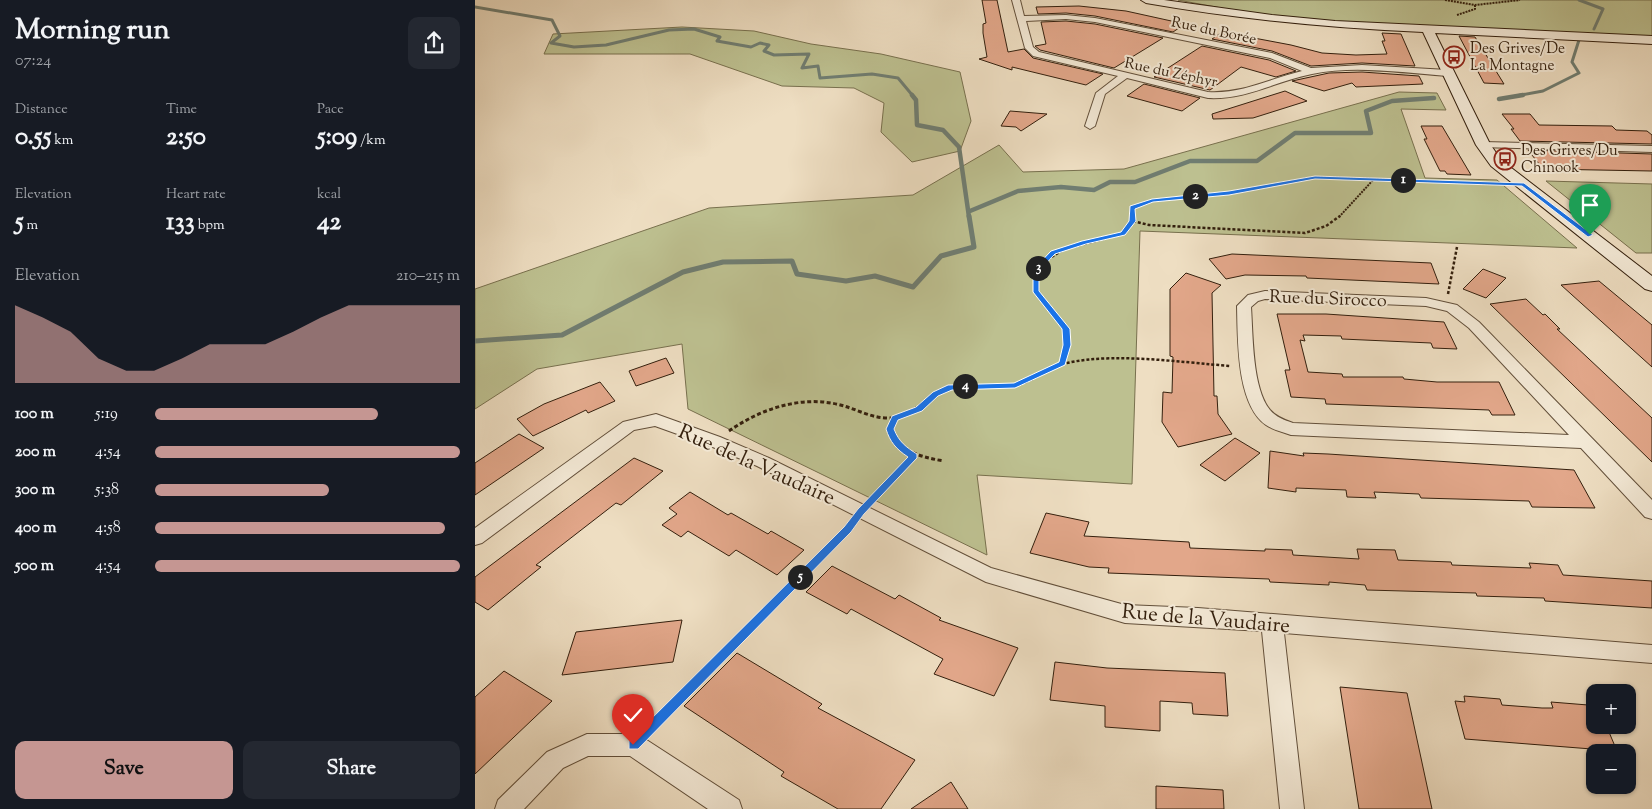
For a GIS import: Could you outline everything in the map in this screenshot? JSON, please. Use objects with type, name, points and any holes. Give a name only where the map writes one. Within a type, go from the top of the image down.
[{"type":"street","name":"Rue du Zéphyr","points":[[1015,0],[1029,48],[1036,54],[1124,76],[1222,96],[1235,95],[1310,71],[1348,68],[1447,73]]},
{"type":"street","points":[[1146,0],[1235,16],[1367,26],[1652,40]]},
{"type":"street","name":"Rue du Borée","points":[[1021,19],[1066,17],[1095,20],[1272,56],[1310,71]]},
{"type":"street","points":[[1427,28],[1483,145],[1496,163],[1652,285]]},
{"type":"street","points":[[1089,126],[1101,93],[1124,76]]},
{"type":"street","points":[[1483,145],[1652,149]]},
{"type":"street","name":"Rue du Sirocco","points":[[1586,442],[1291,429],[1269,419],[1257,404],[1249,367],[1244,306],[1253,298],[1265,295],[1426,302],[1452,308],[1474,325],[1586,442],[1652,512]]},
{"type":"street","name":"Rue de la Vaudaire","points":[[475,538],[629,426],[656,420],[714,441],[763,462],[986,574],[1043,592],[1125,614],[1198,617],[1652,654]]},
{"type":"street","points":[[1272,624],[1292,809]]},
{"type":"street","points":[[507,809],[555,760],[587,745],[633,745],[730,809]]},
{"type":"path","points":[[1445,0],[1475,5],[1521,0]]},
{"type":"path","points":[[1063,364],[1067,345],[1066,329],[1036,292],[1036,270],[1053,253],[1084,242],[1123,234],[1133,221],[1132,208],[1152,201],[1229,193],[1315,177],[1524,185]]},
{"type":"path","points":[[1133,221],[1149,225],[1305,233],[1320,231],[1342,215],[1375,178]]},
{"type":"path","points":[[1445,306],[1457,247]]},
{"type":"path","points":[[714,441],[742,420],[793,404],[812,402],[836,404],[877,418],[895,418],[919,409],[935,394],[951,387],[1015,386],[1063,364],[1102,359],[1249,367]]},
{"type":"path","points":[[895,418],[890,429],[893,439],[901,448],[914,456],[944,461]]},
{"type":"path","points":[[633,745],[848,530],[861,511],[914,456]]},
{"type":"green space","points":[[1178,0],[1652,0],[1652,43],[1308,24]]},
{"type":"green space","points":[[682,27],[754,31],[811,44],[881,54],[960,72],[971,121],[960,151],[912,162],[881,132],[884,103],[854,88],[782,86],[690,54],[544,54],[553,34]]},
{"type":"green space","points":[[1399,92],[1437,93],[1446,110],[1401,109],[1425,178],[1497,180],[1577,248],[1140,231],[1132,484],[977,475],[987,555],[688,409],[682,344],[537,369],[475,409],[475,289],[709,208],[913,195],[999,145],[1023,172],[1124,169]]},
{"type":"green space","points":[[1546,181],[1652,184],[1652,253],[1636,253]]},
{"type":"building","points":[[982,0],[997,0],[1008,52],[1024,49],[1033,58],[1103,74],[1086,85],[1012,67],[1012,70],[979,59],[987,57],[983,33],[983,24],[986,23]]},
{"type":"building","points":[[1079,6],[1126,11],[1185,24],[1173,32],[1095,16],[1066,13],[1038,14],[1036,7]]},
{"type":"building","points":[[1066,21],[1095,24],[1163,38],[1114,68],[1040,50],[1035,46],[1046,44],[1041,22]]},
{"type":"building","points":[[1222,32],[1322,53],[1356,55],[1387,54],[1382,41],[1385,41],[1382,33],[1401,34],[1415,66],[1362,63],[1311,66],[1272,51],[1212,39]]},
{"type":"building","points":[[1459,36],[1475,37],[1504,84],[1484,83]]},
{"type":"building","points":[[1202,46],[1269,60],[1296,71],[1276,77],[1241,67],[1210,90],[1154,77]]},
{"type":"building","points":[[1362,72],[1419,76],[1423,84],[1356,87],[1352,83],[1324,91],[1292,81],[1329,73]]},
{"type":"building","points":[[1144,84],[1200,98],[1182,111],[1127,96]]},
{"type":"building","points":[[1285,91],[1307,101],[1253,118],[1213,119],[1212,114]]},
{"type":"building","points":[[1010,111],[1047,114],[1021,131],[1016,127],[1001,126]]},
{"type":"building","points":[[1502,114],[1530,114],[1539,125],[1612,126],[1616,130],[1647,131],[1652,135],[1652,144],[1520,141],[1511,129],[1514,129]]},
{"type":"building","points":[[1421,126],[1442,126],[1471,175],[1447,174],[1445,171],[1440,171],[1424,139],[1427,139]]},
{"type":"building","points":[[1528,150],[1652,154],[1652,171],[1543,169]]},
{"type":"building","points":[[1232,254],[1431,263],[1439,284],[1307,278],[1306,276],[1245,275],[1226,279],[1209,259]]},
{"type":"building","points":[[1483,269],[1506,278],[1486,298],[1463,289]]},
{"type":"building","points":[[1186,273],[1221,285],[1212,293],[1214,396],[1217,396],[1218,414],[1232,434],[1178,447],[1162,422],[1163,392],[1172,393],[1173,357],[1170,356],[1170,289]]},
{"type":"building","points":[[1599,281],[1652,325],[1652,367],[1561,285]]},
{"type":"building","points":[[1526,299],[1543,315],[1545,314],[1560,329],[1557,329],[1652,418],[1652,462],[1490,304]]},
{"type":"building","points":[[1277,314],[1326,314],[1444,322],[1457,349],[1433,348],[1431,343],[1342,339],[1341,336],[1303,335],[1305,341],[1300,340],[1308,372],[1342,374],[1343,377],[1403,377],[1404,379],[1437,382],[1499,382],[1515,415],[1492,415],[1489,410],[1326,404],[1325,399],[1291,397],[1285,370],[1290,370]]},
{"type":"building","points":[[666,358],[674,373],[636,386],[629,371]]},
{"type":"building","points":[[600,382],[615,401],[588,413],[586,410],[533,436],[517,419],[544,404]]},
{"type":"building","points":[[519,434],[544,448],[475,495],[475,463]]},
{"type":"building","points":[[1235,438],[1260,453],[1225,481],[1200,465]]},
{"type":"building","points":[[1270,451],[1304,456],[1303,453],[1328,454],[1574,470],[1595,508],[1532,507],[1529,501],[1421,498],[1419,494],[1374,492],[1376,498],[1347,497],[1346,490],[1296,488],[1296,492],[1268,488]]},
{"type":"building","points":[[634,458],[663,471],[621,505],[616,503],[536,565],[541,567],[488,610],[475,602],[475,577]]},
{"type":"building","points":[[690,492],[728,515],[731,513],[768,534],[771,531],[804,550],[777,575],[736,550],[729,556],[688,531],[681,537],[662,525],[677,514],[669,508]]},
{"type":"building","points":[[1046,513],[1089,522],[1084,536],[1189,542],[1190,548],[1265,551],[1265,549],[1292,550],[1293,555],[1359,559],[1357,549],[1395,550],[1398,560],[1451,562],[1452,565],[1531,568],[1529,563],[1558,565],[1563,575],[1652,581],[1652,608],[1545,601],[1544,598],[1477,596],[1476,593],[1367,590],[1365,585],[1329,582],[1329,585],[1270,582],[1269,579],[1108,573],[1109,568],[1089,567],[1030,553]]},
{"type":"building","points":[[832,566],[895,599],[899,595],[941,618],[939,620],[1018,648],[994,696],[934,674],[943,659],[851,609],[847,614],[806,592]]},
{"type":"building","points":[[682,620],[673,662],[562,675],[576,632]]},
{"type":"building","points":[[737,653],[822,704],[818,708],[915,760],[881,809],[838,809],[781,776],[784,772],[684,706]]},
{"type":"building","points":[[1055,662],[1107,668],[1225,673],[1228,716],[1193,714],[1192,703],[1160,701],[1160,731],[1105,727],[1105,706],[1050,700]]},
{"type":"building","points":[[504,671],[552,701],[475,774],[475,697]]},
{"type":"building","points":[[1340,687],[1407,693],[1432,809],[1359,809]]},
{"type":"building","points":[[1464,696],[1500,699],[1502,705],[1542,708],[1553,708],[1551,702],[1586,705],[1586,734],[1610,734],[1614,744],[1586,744],[1586,749],[1465,739],[1455,701],[1465,702]]},
{"type":"building","points":[[951,782],[968,809],[911,809]]},
{"type":"building","points":[[1156,786],[1223,790],[1224,809],[1156,809]]},
{"type":"waterway","points":[[1579,0],[1603,9],[1594,29]]},
{"type":"waterway","points":[[475,7],[552,20],[560,36],[551,43],[574,47],[606,45],[669,30],[694,29],[720,37],[717,41],[751,47],[760,43],[769,45],[764,51],[774,55],[809,54],[802,68],[818,66],[820,78],[872,74],[898,78],[913,96]]},
{"type":"waterway","points":[[1516,96],[1543,91],[1579,73],[1572,62],[1579,40]]},
{"type":"waterway","points":[[912,95],[916,100],[917,125],[943,130],[959,147],[969,217]]},
{"type":"waterway","points":[[1499,99],[1523,95]]},
{"type":"waterway","points":[[970,211],[1018,191],[1061,187],[1094,190],[1110,182],[1135,182],[1190,161],[1257,161],[1295,133],[1371,133],[1366,111],[1392,101],[1434,98]]},
{"type":"waterway","points":[[475,341],[562,335],[683,272],[723,262],[792,261],[797,274],[846,281],[875,276],[913,287],[941,256],[974,247],[969,216]]},
{"type":"place","name":"Des Grives/De La Montagne","points":[[1454,57]]},
{"type":"place","name":"Des Grives/Du Chinook","points":[[1505,159]]},
{"type":"route","points":[[633,745],[848,530],[861,511],[914,456],[901,448],[893,439],[890,429],[895,418],[919,409],[935,394],[951,387],[1015,386],[1063,364],[1067,345],[1066,329],[1036,292],[1036,270],[1053,253],[1084,242],[1123,234],[1133,221],[1132,208],[1152,201],[1229,193],[1315,177],[1524,185],[1590,235]]}]
